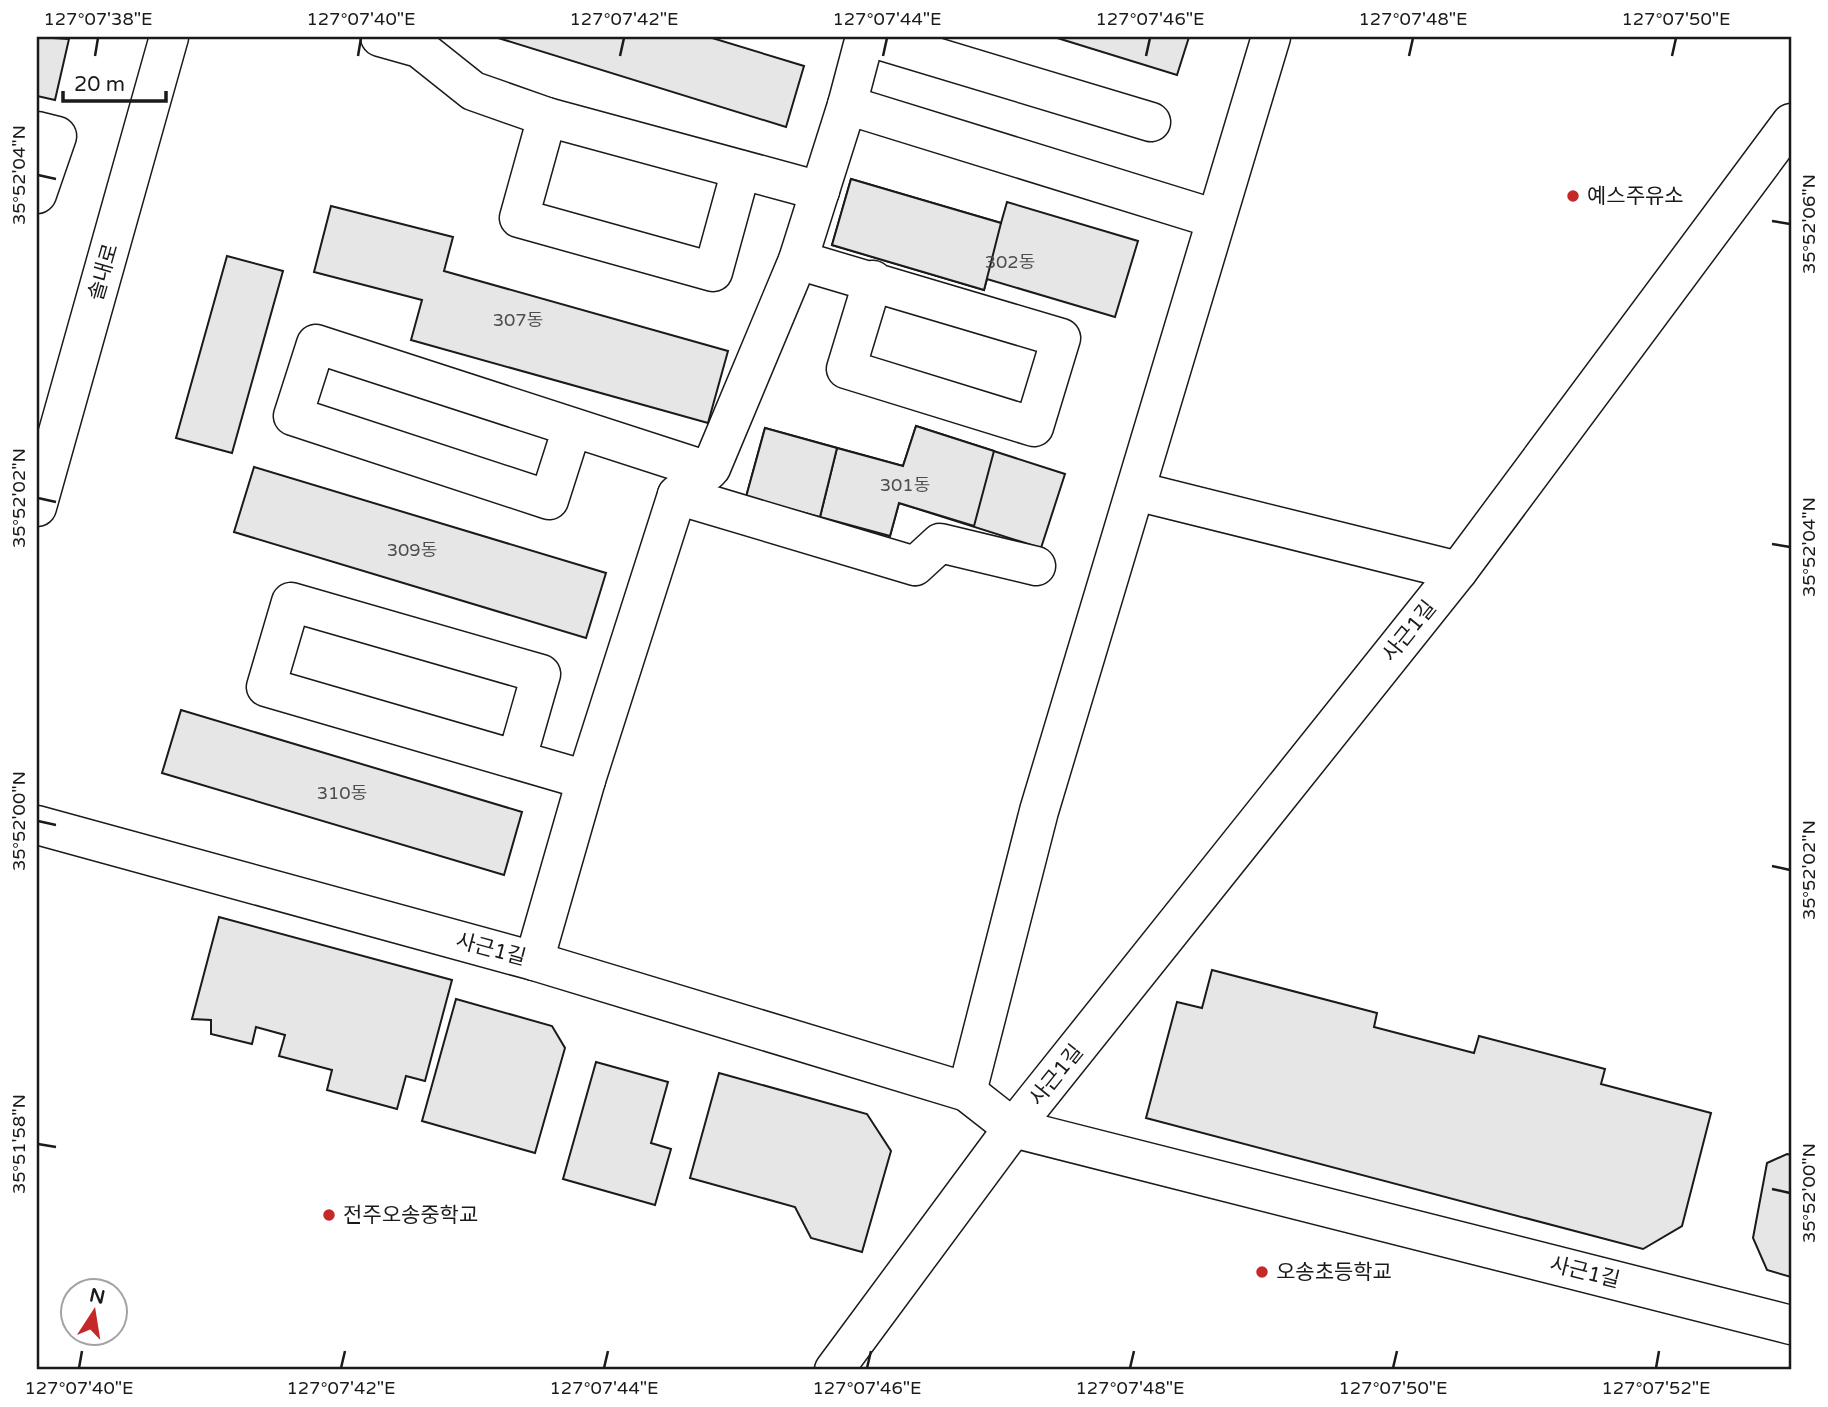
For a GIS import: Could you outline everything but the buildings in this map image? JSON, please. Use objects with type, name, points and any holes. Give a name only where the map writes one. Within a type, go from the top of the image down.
[{"type":"street","name":"솔내로","points":[[37,507],[169,37]]},
{"type":"street","points":[[380,37],[419,48],[473,91],[547,117],[820,191]]},
{"type":"street","points":[[534,961],[586,780],[677,495],[711,468],[798,260],[867,37],[1151,122]]},
{"type":"street","points":[[967,1092],[1039,811],[1271,37]]},
{"type":"street","points":[[847,105],[1216,219]]},
{"type":"street","points":[[547,117],[519,218],[713,272],[741,170]]},
{"type":"street","name":"사근1길","points":[[834,1370],[1013,1128],[1458,571],[1791,123]]},
{"type":"street","points":[[37,131],[57,136],[37,194]]},
{"type":"street","points":[[798,260],[873,280],[1061,338],[1034,427],[846,369],[873,280]]},
{"type":"street","points":[[572,428],[549,500],[293,416],[316,344],[708,471]]},
{"type":"street","points":[[1136,491],[1458,571]]},
{"type":"street","points":[[677,495],[915,566],[940,543],[1036,566]]},
{"type":"street","points":[[517,758],[541,674],[291,602],[266,687],[586,780]]},
{"type":"street","name":"사근1길","points":[[37,825],[534,961],[967,1092],[1013,1128],[1791,1325]]},
{"type":"place","name":"예스주유소","points":[[1573,196]]},
{"type":"place","name":"전주오송중학교","points":[[329,1215]]},
{"type":"place","name":"오송초등학교","points":[[1262,1272]]}]
